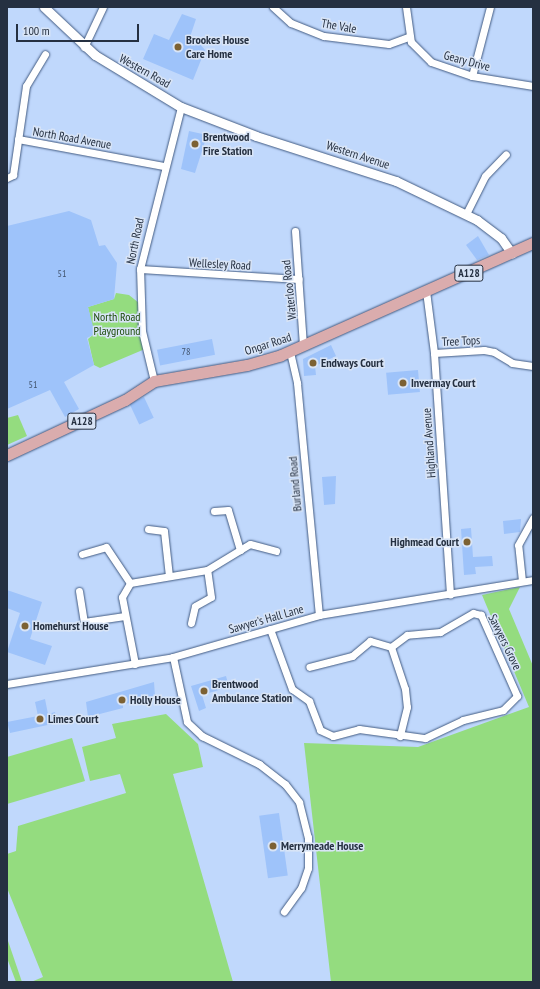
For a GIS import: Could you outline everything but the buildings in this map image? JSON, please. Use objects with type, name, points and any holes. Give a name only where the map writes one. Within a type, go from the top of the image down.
[{"type":"main road","name":"Ongar Road","points":[[7,454],[125,400],[154,381],[247,365],[290,352],[512,254],[533,243]]},
{"type":"street","name":"Western Road","points":[[44,7],[84,47],[123,75],[181,107]]},
{"type":"street","points":[[84,47],[103,7]]},
{"type":"street","name":"The Vale","points":[[273,7],[291,23],[324,36],[388,44],[408,36]]},
{"type":"street","points":[[406,7],[408,36]]},
{"type":"street","points":[[472,76],[490,7]]},
{"type":"street","name":"Geary Drive","points":[[408,36],[416,50],[431,62],[472,76],[533,86]]},
{"type":"street","points":[[18,139],[26,86],[45,54]]},
{"type":"street","name":"North Road","points":[[154,381],[142,331],[140,269],[164,166],[181,107]]},
{"type":"street","name":"Western Avenue","points":[[181,107],[256,136],[386,177],[466,214],[496,234],[512,254]]},
{"type":"street","name":"North Road Avenue","points":[[7,178],[12,175],[18,139],[164,166]]},
{"type":"street","points":[[466,214],[485,176],[506,154]]},
{"type":"street","name":"Waterloo Road","points":[[295,231],[302,346]]},
{"type":"street","name":"Wellesley Road","points":[[140,269],[299,279]]},
{"type":"street","name":"Highland Avenue","points":[[426,291],[434,353],[450,594]]},
{"type":"street","name":"Tree Tops","points":[[434,353],[484,350],[494,352],[512,363],[533,366]]},
{"type":"street","name":"Burland Road","points":[[290,352],[297,383],[319,615]]},
{"type":"street","points":[[214,511],[228,510],[233,537],[240,550]]},
{"type":"street","points":[[522,581],[518,545],[533,518]]},
{"type":"street","points":[[148,529],[164,531],[169,576]]},
{"type":"street","points":[[130,583],[207,570],[240,550],[260,544],[276,550]]},
{"type":"street","points":[[82,554],[106,548],[130,583]]},
{"type":"street","points":[[191,623],[195,606],[211,597],[207,570]]},
{"type":"street","name":"Sawyer's Hall Lane","points":[[7,684],[172,657],[319,615],[533,580]]},
{"type":"street","points":[[130,583],[122,597],[135,664]]},
{"type":"street","points":[[79,591],[84,622],[125,616]]},
{"type":"street","name":"Sawyers Grove","points":[[270,630],[292,689],[309,700],[320,730],[333,736],[358,729],[400,736],[425,738],[463,720],[503,710],[517,696],[481,615],[473,613],[440,632],[407,635],[391,647]]},
{"type":"street","points":[[309,667],[352,656],[370,642],[391,647],[405,689],[407,707],[400,736]]},
{"type":"street","points":[[172,657],[187,722],[202,736],[259,764],[285,784],[299,802],[308,837],[308,868],[301,888],[284,911]]},
{"type":"green space","name":"North Road Playground","points":[[116,293],[129,295],[139,303],[145,349],[100,368],[94,365],[88,339],[94,334],[88,307],[114,299]]},
{"type":"green space","points":[[18,415],[27,436],[7,445],[7,418]]},
{"type":"green space","points":[[520,587],[509,609],[533,666],[533,982],[331,982],[304,743],[418,747],[529,707],[482,595]]},
{"type":"green space","points":[[166,714],[198,744],[203,767],[173,774],[233,982],[31,982],[43,977],[7,888],[7,854],[16,851],[18,826],[126,793],[120,774],[90,781],[82,747],[116,738],[112,724]]},
{"type":"green space","points":[[72,738],[85,781],[7,804],[7,757]]},
{"type":"green space","points":[[7,938],[22,982],[16,982],[7,958]]},
{"type":"place","name":"Brookes House Care Home","points":[[178,47]]},
{"type":"place","name":"Brentwood Fire Station","points":[[195,144]]},
{"type":"place","name":"Endways Court","points":[[313,363]]},
{"type":"place","name":"Invermay Court","points":[[403,383]]},
{"type":"place","name":"Highmead Court","points":[[467,542]]},
{"type":"place","name":"Homehurst House","points":[[25,626]]},
{"type":"place","name":"Brentwood Ambulance Station","points":[[204,691]]},
{"type":"place","name":"Holly House","points":[[122,700]]},
{"type":"place","name":"Limes Court","points":[[40,719]]},
{"type":"place","name":"Merrymeade House","points":[[273,846]]}]
